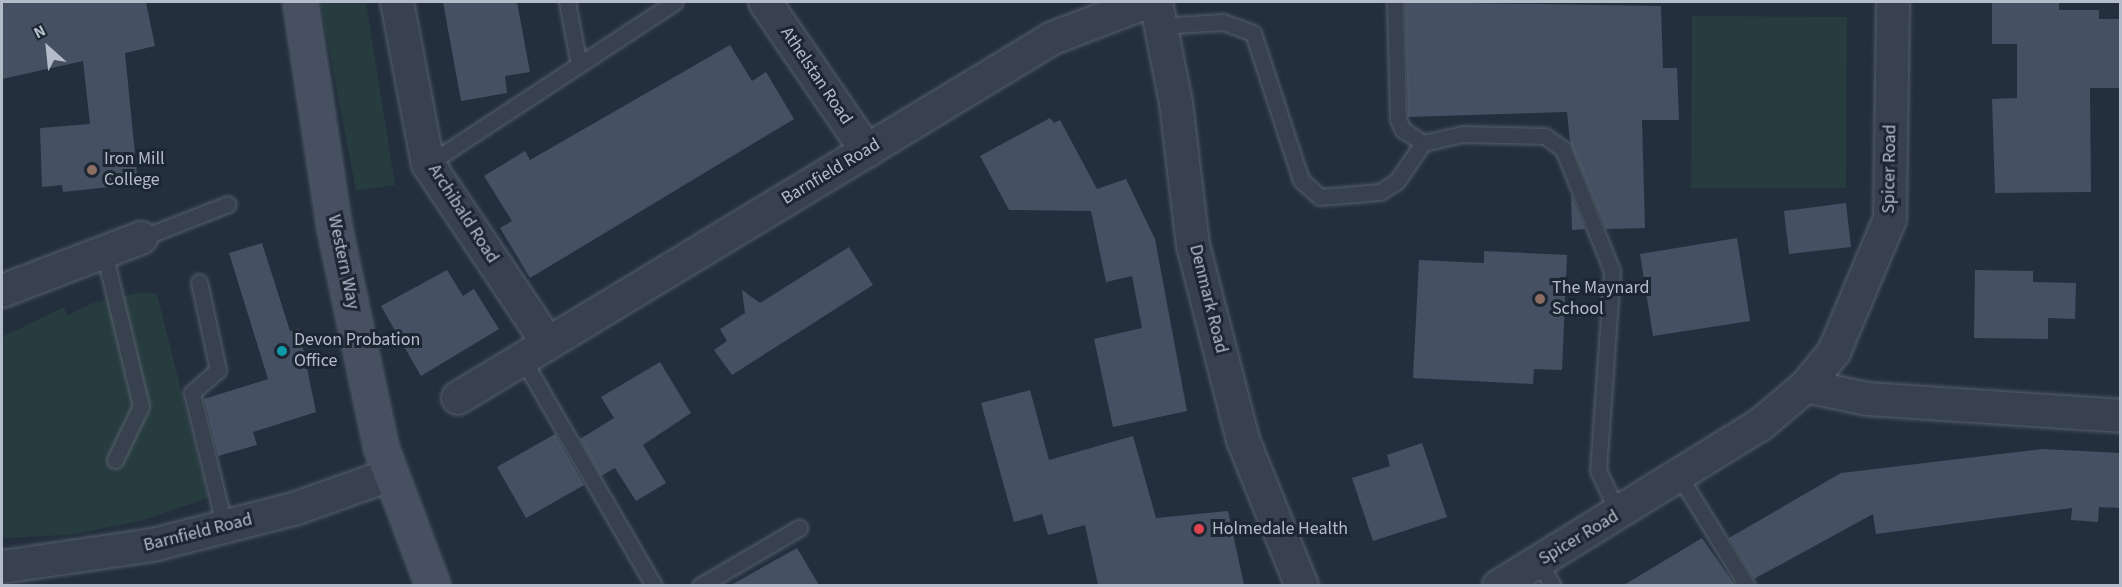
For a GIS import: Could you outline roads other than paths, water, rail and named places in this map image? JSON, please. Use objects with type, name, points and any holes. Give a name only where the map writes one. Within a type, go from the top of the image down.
[{"type":"main road","name":"Western Way","points":[[300,2],[334,227],[389,475],[433,585]]},
{"type":"street","name":"Archibald Road","points":[[397,2],[428,164],[534,350]]},
{"type":"street","name":"Athelstan Road","points":[[765,2],[867,151]]},
{"type":"street","name":"Spicer Road","points":[[1498,585],[1546,574],[1618,513],[1680,477],[1760,425],[1806,386],[1851,321],[1890,219],[1893,2]]},
{"type":"street","name":"Barnfield Road","points":[[458,398],[1053,38],[1154,10]]},
{"type":"street","name":"Denmark Road","points":[[1154,10],[1176,103],[1193,245],[1243,440],[1302,585]]},
{"type":"street","points":[[2,291],[141,238]]},
{"type":"street","points":[[1806,386],[1867,399],[2121,416]]},
{"type":"street","name":"Barnfield Road","points":[[2,567],[153,545],[225,527],[389,475]]},
{"type":"lane","points":[[567,2],[579,65]]},
{"type":"lane","points":[[428,164],[675,2]]},
{"type":"lane","points":[[1395,2],[1398,118],[1403,130],[1424,143]]},
{"type":"lane","points":[[1154,10],[1222,22],[1253,33],[1302,180],[1320,197],[1380,192],[1397,181],[1424,143],[1463,134],[1545,136],[1563,149],[1612,271],[1598,470],[1618,513]]},
{"type":"lane","points":[[141,238],[228,204]]},
{"type":"lane","points":[[104,252],[141,406],[115,460]]},
{"type":"lane","points":[[199,282],[218,370],[192,393],[225,527]]},
{"type":"lane","points":[[534,350],[654,585]]},
{"type":"lane","points":[[1680,477],[1747,585]]},
{"type":"lane","points":[[700,585],[799,528]]},
{"type":"place","name":"Iron Mill College","points":[[92,170]]},
{"type":"place","name":"The Maynard School","points":[[1540,299]]},
{"type":"place","name":"Devon Probation Office","points":[[282,351]]},
{"type":"place","name":"Holmedale Health","points":[[1199,529]]}]
